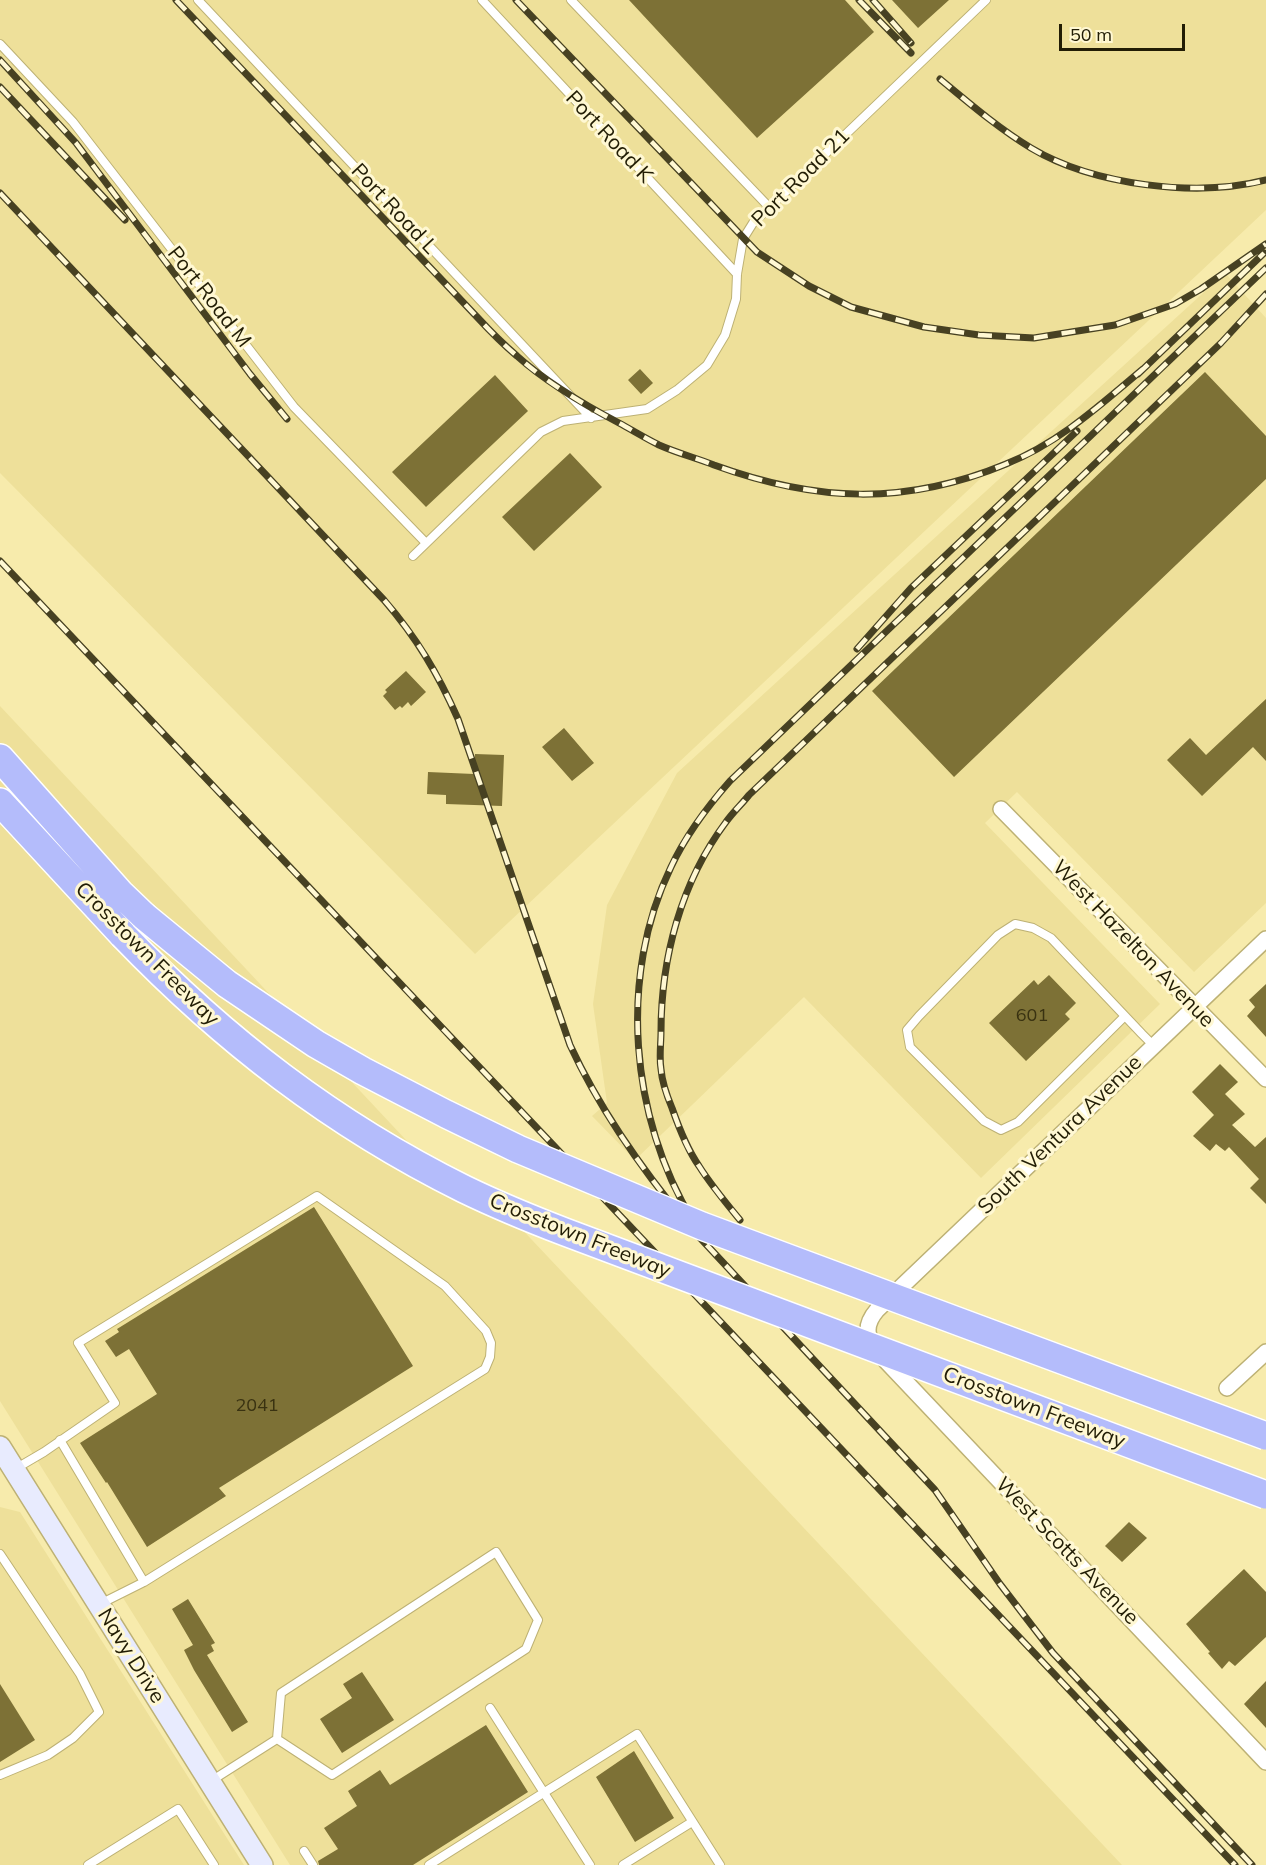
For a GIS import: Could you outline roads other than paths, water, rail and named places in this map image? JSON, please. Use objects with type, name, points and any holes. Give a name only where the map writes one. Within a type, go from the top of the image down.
[{"type":"highway","name":"Crosstown Freeway","points":[[0,758],[120,893],[144,916],[227,984],[316,1044],[363,1071],[518,1149],[702,1226],[1266,1436]]},
{"type":"highway","name":"Crosstown Freeway","points":[[0,802],[123,935],[199,1010],[282,1078],[371,1138],[418,1165],[465,1190],[564,1232],[1266,1495]]},
{"type":"street","name":"West Hazelton Avenue","points":[[1001,808],[1266,1079]]},
{"type":"street","name":"South Ventura Avenue","points":[[869,1339],[868,1326],[877,1310],[1266,939]]},
{"type":"street","name":"West Scotts Avenue","points":[[869,1339],[894,1369],[1266,1762]]},
{"type":"street","points":[[1227,1388],[1266,1352]]},
{"type":"street","name":"Navy Drive","points":[[1,1449],[210,1781],[257,1863]]},
{"type":"lane","name":"Port Road L","points":[[198,0],[591,418]]},
{"type":"lane","name":"Port Road K","points":[[482,0],[737,274]]},
{"type":"lane","points":[[572,0],[769,207]]},
{"type":"lane","name":"Port Road 21","points":[[412,556],[540,432],[563,420],[647,409],[677,390],[707,365],[725,335],[736,299],[742,239],[753,223],[986,0]]},
{"type":"lane","name":"Port Road M","points":[[0,44],[73,122],[294,407],[426,543]]},
{"type":"lane","points":[[1125,1016],[1018,1122],[1001,1130],[984,1121],[910,1047],[908,1030],[998,935],[1015,924],[1033,928],[1051,938],[1154,1046]]},
{"type":"lane","points":[[14,1469],[44,1452],[115,1402],[78,1343],[316,1196],[445,1286],[486,1331],[491,1343],[490,1357],[485,1369],[144,1582],[99,1604]]},
{"type":"lane","points":[[60,1440],[144,1582]]},
{"type":"lane","points":[[496,1552],[538,1620],[526,1649],[332,1776],[277,1739],[281,1693],[496,1552]]},
{"type":"lane","points":[[0,1554],[80,1674],[99,1712],[73,1738],[48,1755],[0,1774]]},
{"type":"lane","points":[[490,1708],[590,1865]]},
{"type":"lane","points":[[429,1865],[637,1734],[720,1865]]},
{"type":"lane","points":[[210,1781],[277,1739]]},
{"type":"lane","points":[[88,1865],[178,1809],[214,1865]]},
{"type":"lane","points":[[623,1865],[692,1822]]},
{"type":"lane","points":[[304,1851],[313,1865]]},
{"type":"railway","points":[[176,0],[507,347],[566,392],[649,440],[673,451],[752,477],[825,492],[896,493],[932,487],[969,478],[1006,464],[1044,445],[1078,422],[1143,369]]},
{"type":"railway","points":[[516,0],[757,252],[809,286],[851,307],[924,327],[979,335],[1034,338],[1115,325],[1175,304],[1266,244]]},
{"type":"railway","points":[[859,0],[911,53]]},
{"type":"railway","points":[[873,0],[911,43]]},
{"type":"railway","points":[[0,60],[76,143],[250,374],[287,419]]},
{"type":"railway","points":[[940,79],[984,115],[1031,148],[1056,161],[1084,171],[1146,185],[1177,188],[1208,188],[1266,180]]},
{"type":"railway","points":[[0,87],[125,220]]},
{"type":"railway","points":[[0,193],[384,600],[417,642],[458,719],[570,1045],[609,1116],[655,1184],[689,1226],[935,1490],[1000,1584],[1053,1653],[1252,1865]]},
{"type":"railway","points":[[1138,374],[1264,253]]},
{"type":"railway","points":[[693,1221],[672,1181],[656,1138],[644,1092],[638,1046],[638,1000],[643,954],[654,909],[683,844],[705,811],[730,781],[1266,268]]},
{"type":"railway","points":[[740,1220],[708,1180],[687,1145],[667,1094],[660,1064],[662,1004],[670,949],[686,895],[710,845],[749,795],[1221,343],[1266,294]]},
{"type":"railway","points":[[857,649],[911,588],[1077,431]]},
{"type":"railway","points":[[0,561],[1235,1865]]}]
